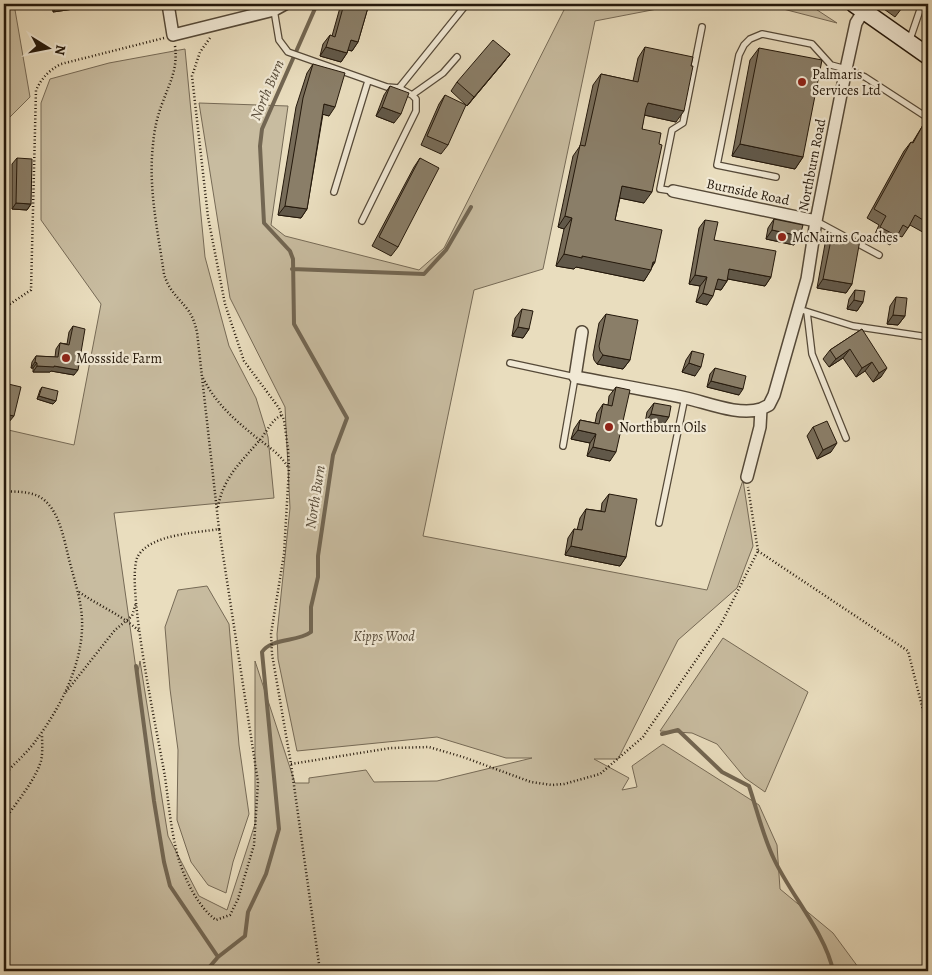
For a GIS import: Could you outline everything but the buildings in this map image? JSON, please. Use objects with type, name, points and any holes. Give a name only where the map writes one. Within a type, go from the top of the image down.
[{"type":"main road","points":[[859,7],[928,56]]},
{"type":"street","points":[[168,4],[173,35],[274,10],[285,4]]},
{"type":"street","name":"Northburn Road","points":[[747,477],[760,427],[762,409],[769,404],[774,395],[803,311],[816,221],[859,7]]},
{"type":"street","name":"Burnside Road","points":[[673,191],[816,221]]},
{"type":"street","points":[[582,332],[575,377],[685,397],[741,411],[752,412],[762,409]]},
{"type":"lane","points":[[263,4],[274,10],[279,40],[288,52],[368,81],[387,87],[399,88],[416,99],[416,111],[409,128],[362,221]]},
{"type":"lane","points":[[909,42],[922,4]]},
{"type":"lane","points":[[399,88],[465,6]]},
{"type":"lane","points":[[673,191],[660,189],[672,130],[683,123],[702,27]]},
{"type":"lane","points":[[776,177],[717,165],[739,55],[744,45],[750,39],[762,34],[812,44],[831,65],[865,77],[928,118]]},
{"type":"lane","points":[[412,95],[438,77],[456,57]]},
{"type":"lane","points":[[334,192],[368,81]]},
{"type":"lane","points":[[816,221],[878,255]]},
{"type":"lane","points":[[846,438],[812,354],[803,311],[853,326],[928,336]]},
{"type":"lane","points":[[510,363],[575,377],[563,446]]},
{"type":"lane","points":[[659,523],[685,397]]},
{"type":"path","points":[[222,24],[200,52],[192,76],[208,217],[225,304],[244,361],[282,414],[288,449],[289,468],[284,554],[271,634],[272,654],[291,764],[320,971]]},
{"type":"path","points":[[4,308],[31,290],[36,90],[42,77],[61,64],[173,35],[177,61],[160,112],[153,145],[153,197],[167,285],[188,310],[194,320],[197,332],[219,529],[258,782],[254,845],[238,899],[230,915],[216,920],[202,907],[180,862],[173,840],[165,779],[140,632],[136,602],[135,565],[138,556],[151,543],[219,529]]},
{"type":"path","points":[[202,377],[211,394],[223,409],[277,452],[289,468]]},
{"type":"path","points":[[217,510],[225,482],[234,468],[282,414]]},
{"type":"path","points":[[291,764],[390,748],[429,747],[532,782],[552,785],[564,784],[600,774],[643,736],[721,624],[758,551],[747,477]]},
{"type":"path","points":[[4,491],[37,496],[50,505],[58,522],[78,591],[82,619],[81,641],[76,663],[60,700],[37,740],[4,775]]},
{"type":"path","points":[[758,551],[908,651],[928,730]]},
{"type":"path","points":[[78,591],[127,620],[140,632]]},
{"type":"path","points":[[60,700],[115,630],[132,616],[136,602]]},
{"type":"path","points":[[4,821],[32,778],[40,762],[43,749],[42,732]]},
{"type":"green space","points":[[4,4],[14,4],[30,97],[4,123]]},
{"type":"green space","name":"Kipps Wood","points":[[567,4],[683,4],[595,21],[543,269],[474,290],[423,536],[707,590],[743,480],[753,546],[737,588],[678,640],[618,759],[594,759],[629,778],[622,790],[637,787],[632,766],[663,744],[759,805],[777,845],[780,889],[833,933],[861,971],[4,971],[4,429],[74,445],[101,304],[41,220],[41,103],[50,79],[109,63],[185,49],[205,257],[229,346],[256,398],[268,437],[274,498],[114,513],[137,676],[140,661],[168,836],[199,896],[227,910],[255,824],[255,661],[295,783],[309,783],[309,778],[366,770],[374,782],[437,781],[532,758],[506,758],[437,737],[297,751],[278,659],[277,634],[290,508],[285,407],[230,298],[199,103],[288,106],[271,225],[285,236],[419,270],[444,248]]},
{"type":"green space","points":[[764,4],[808,4],[837,23]]},
{"type":"green space","points":[[207,586],[229,624],[239,745],[249,814],[233,862],[226,893],[208,885],[191,862],[177,820],[178,750],[170,689],[165,627],[178,590]]},
{"type":"green space","points":[[723,638],[808,692],[765,792],[745,778],[717,744],[692,733],[660,731]]},
{"type":"waterway","name":"North Burn","points":[[206,971],[218,957],[245,936],[248,912],[266,874],[279,829],[262,652],[272,644],[311,632],[311,607],[318,577],[318,556],[333,455],[347,418],[294,324],[293,259],[290,251],[264,223],[260,146],[262,129],[317,4]]},
{"type":"waterway","points":[[292,269],[424,274],[446,250],[471,207]]},
{"type":"waterway","points":[[136,666],[154,801],[170,886],[218,957]]},
{"type":"waterway","points":[[662,734],[678,730],[722,772],[749,786],[763,832],[774,859],[823,943],[833,971]]},
{"type":"place","name":"Palmaris Services Ltd","points":[[802,82]]},
{"type":"place","name":"McNairns Coaches","points":[[782,237]]},
{"type":"place","name":"Mossside Farm","points":[[66,358]]},
{"type":"place","name":"Northburn Oils","points":[[609,427]]}]
